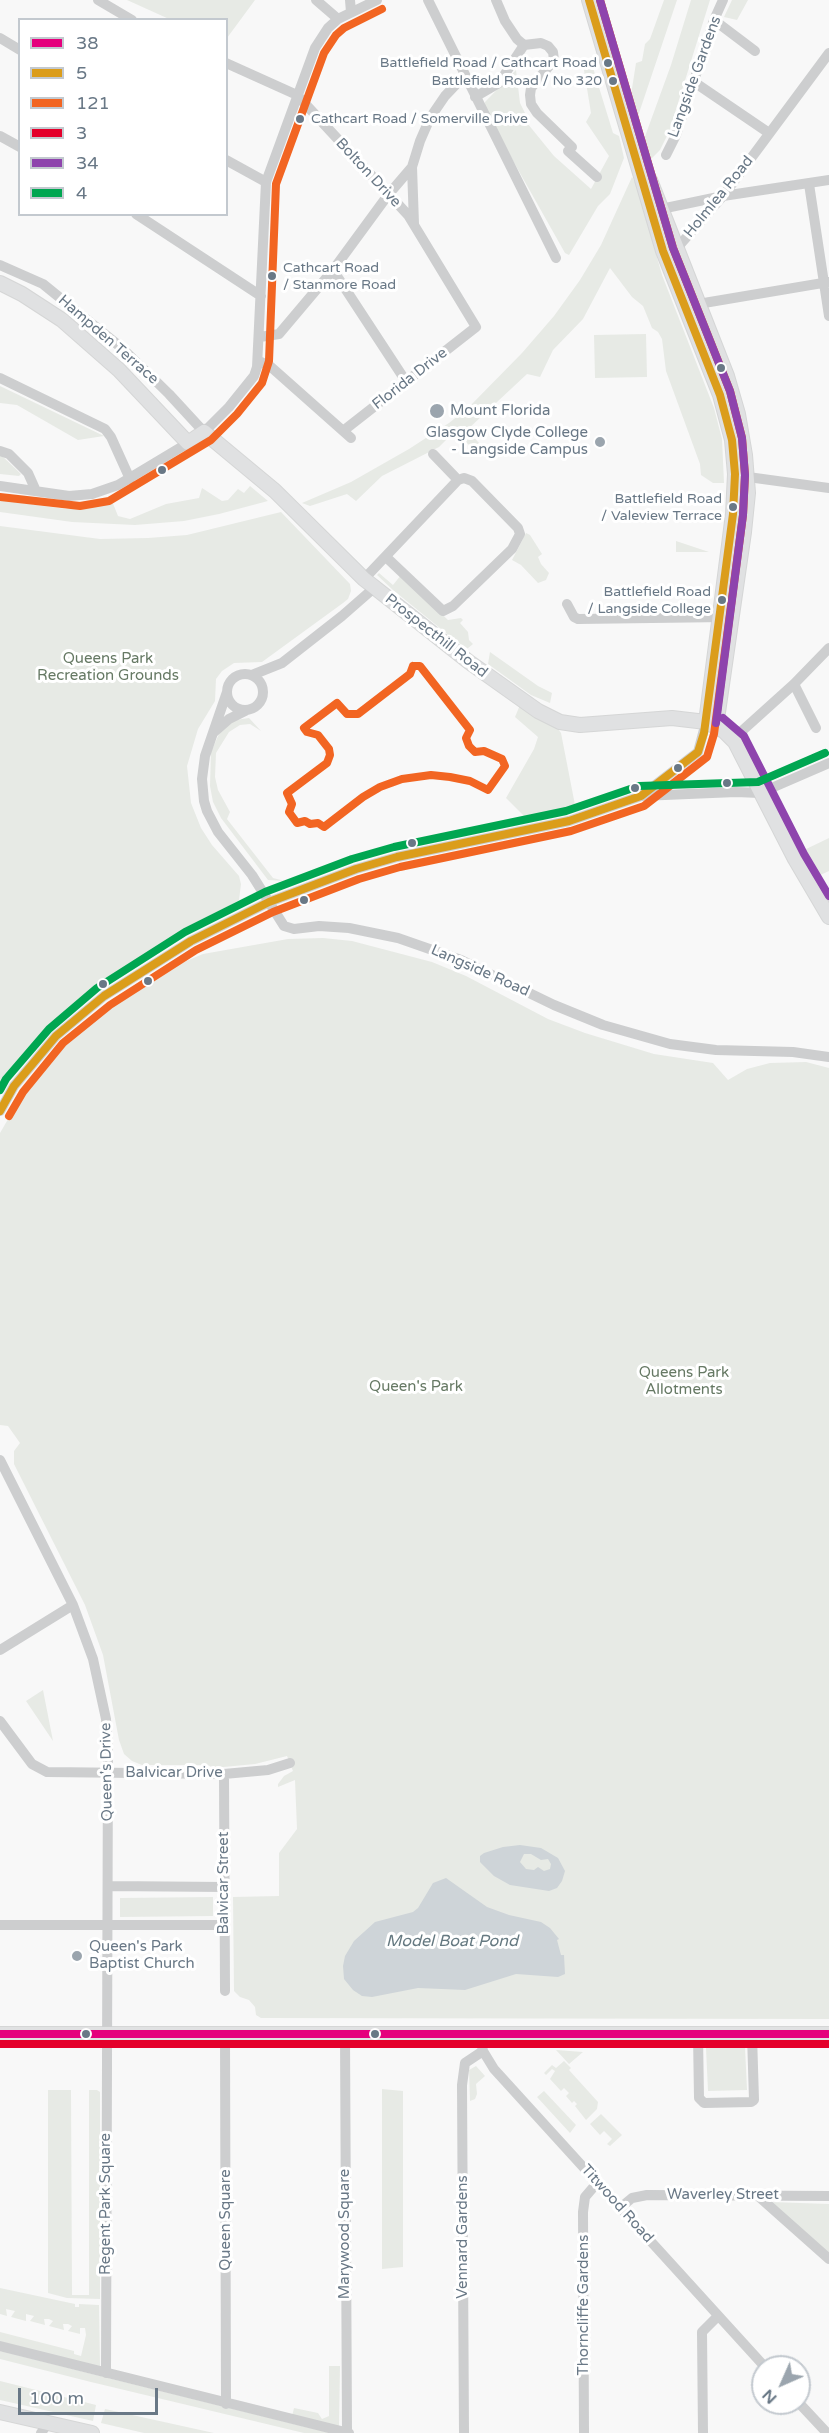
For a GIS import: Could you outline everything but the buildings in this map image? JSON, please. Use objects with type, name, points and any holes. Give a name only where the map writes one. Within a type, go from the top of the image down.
[{"type":"main road","points":[[589,0],[656,211],[662,245],[692,307]]},
{"type":"main road","points":[[656,211],[677,248],[692,307],[729,423],[734,454],[741,477],[733,514],[726,617],[711,724],[733,739],[795,859],[829,917]]},
{"type":"main road","name":"Holmlea Road","points":[[662,245],[677,248]]},
{"type":"main road","points":[[0,283],[22,294],[62,320],[119,370],[188,443],[204,432]]},
{"type":"main road","name":"Prospecthill Road","points":[[204,432],[275,491],[369,584],[538,711],[560,722],[592,726],[672,718],[711,724]]},
{"type":"main road","points":[[0,2034],[345,2036],[829,2034]]},
{"type":"main road","points":[[5,2413],[44,2429],[92,2433]]},
{"type":"street","points":[[98,0],[125,18]]},
{"type":"street","points":[[316,0],[338,19]]},
{"type":"street","points":[[350,0],[351,12]]},
{"type":"street","points":[[428,0],[556,258]]},
{"type":"street","points":[[496,0],[512,33],[524,45]]},
{"type":"street","name":"Langside Gardens","points":[[666,154],[676,135],[714,20],[723,0]]},
{"type":"street","points":[[204,432],[229,407],[254,376],[259,361],[266,182],[315,48],[328,27],[338,19],[373,1]]},
{"type":"street","points":[[714,20],[755,51]]},
{"type":"street","points":[[0,38],[18,49]]},
{"type":"street","points":[[475,97],[499,83],[524,45],[541,43],[548,46],[553,52],[554,60],[531,88],[531,104],[537,113],[572,147],[568,151],[597,177]]},
{"type":"street","name":"Holmlea Road","points":[[677,248],[723,196],[829,53]]},
{"type":"street","points":[[228,64],[297,95]]},
{"type":"street","points":[[260,337],[279,334],[333,270],[388,195],[412,167],[430,118],[465,75]]},
{"type":"street","points":[[694,82],[769,133]]},
{"type":"street","name":"Bolton Drive","points":[[297,95],[408,215],[476,327]]},
{"type":"street","points":[[0,136],[18,146]]},
{"type":"street","points":[[228,161],[266,182]]},
{"type":"street","name":"Bolton Drive","points":[[412,167],[414,225]]},
{"type":"street","points":[[656,211],[723,196],[829,180]]},
{"type":"street","points":[[809,184],[826,283],[829,316]]},
{"type":"street","points":[[139,216],[261,296]]},
{"type":"street","name":"Hampden Terrace","points":[[0,265],[43,284],[106,335],[169,394],[204,432]]},
{"type":"street","points":[[333,270],[407,383]]},
{"type":"street","points":[[692,307],[826,283]]},
{"type":"street","name":"Florida Drive","points":[[259,361],[271,367],[347,434],[476,327]]},
{"type":"street","points":[[0,378],[105,429],[130,479]]},
{"type":"street","points":[[0,486],[80,496],[105,491],[130,479],[188,443]]},
{"type":"street","points":[[0,451],[9,454],[28,474],[36,491]]},
{"type":"street","points":[[433,454],[458,480]]},
{"type":"street","points":[[741,477],[829,488]]},
{"type":"street","points":[[213,733],[229,719],[258,705],[263,688],[282,663],[342,616],[369,584],[386,556],[458,480],[464,478],[471,481],[518,528],[520,534],[512,549],[453,606],[443,611],[386,556]]},
{"type":"street","points":[[567,604],[574,617],[578,619],[726,617]]},
{"type":"street","points":[[733,739],[794,684],[829,648]]},
{"type":"street","points":[[268,902],[251,874],[218,832],[207,811],[202,789],[203,767],[206,751],[228,686],[240,674],[252,675],[282,663]]},
{"type":"street","points":[[252,675],[257,678],[263,688]]},
{"type":"street","points":[[794,684],[816,728]]},
{"type":"street","points":[[227,692],[231,704],[241,710],[247,710]]},
{"type":"street","points":[[641,796],[698,752],[711,724]]},
{"type":"street","points":[[0,1111],[14,1086],[56,1036],[104,996],[191,941],[268,902],[356,869],[387,860],[569,820],[641,796],[760,793],[829,763]]},
{"type":"street","name":"Langside Road","points":[[268,902],[284,927],[294,929],[319,926],[349,928],[398,938],[446,953],[554,1005],[635,1035],[695,1049],[801,1052],[829,1057]]},
{"type":"street","name":"Queen's Drive","points":[[0,1460],[73,1605],[87,1641],[101,1692],[106,1719],[108,1773],[107,2034]]},
{"type":"street","points":[[0,1650],[73,1605]]},
{"type":"street","name":"Balvicar Drive","points":[[0,1721],[32,1764],[42,1770],[224,1774],[268,1770],[290,1763]]},
{"type":"street","name":"Balvicar Street","points":[[224,1774],[225,1991]]},
{"type":"street","points":[[108,1886],[224,1887]]},
{"type":"street","points":[[0,1925],[224,1925]]},
{"type":"street","name":"Regent Park Square","points":[[106,2373],[107,2034]]},
{"type":"street","name":"Queen Square","points":[[225,2035],[226,2404]]},
{"type":"street","points":[[698,2035],[699,2098],[704,2103],[754,2101],[752,2035]]},
{"type":"street","name":"Marywood Square","points":[[345,2036],[348,2433]]},
{"type":"street","name":"Titwood Road","points":[[480,2036],[483,2051],[494,2069],[754,2355]]},
{"type":"street","name":"Vennard Gardens","points":[[464,2433],[462,2085],[465,2063],[483,2051]]},
{"type":"street","name":"Thorncliffe Gardens","points":[[584,2433],[585,2197],[597,2183]]},
{"type":"street","name":"Waverley Street","points":[[620,2208],[632,2198],[647,2195],[829,2196]]},
{"type":"street","points":[[757,2195],[829,2259]]},
{"type":"street","points":[[703,2433],[702,2332],[718,2316]]},
{"type":"street","points":[[0,2346],[348,2433]]},
{"type":"street","points":[[810,2415],[827,2433]]},
{"type":"green space","points":[[127,0],[255,0],[228,37],[228,18],[167,18]]},
{"type":"green space","points":[[664,0],[677,0],[637,119],[629,96],[636,63],[642,61],[645,44],[650,39]]},
{"type":"green space","points":[[691,0],[710,0],[669,132],[660,150],[650,160],[643,142],[671,65]]},
{"type":"green space","points":[[732,0],[748,0],[737,20],[724,17]]},
{"type":"green space","points":[[590,58],[613,133],[619,136],[624,158],[610,194],[598,206],[569,255],[565,253],[485,111],[485,102],[516,70],[520,103],[526,115],[523,118],[554,156],[591,189],[609,156],[586,122],[591,113],[583,64]]},
{"type":"green space","points":[[632,177],[662,275],[714,408],[722,439],[724,483],[713,483],[701,475],[700,464],[666,371],[662,339],[652,328],[643,306],[632,297],[610,268],[583,319],[553,350],[540,377],[527,374],[467,430],[480,444],[474,449],[456,434],[453,438],[450,436],[439,447],[382,476],[356,501],[347,494],[310,506],[302,503],[351,482],[409,449],[469,407],[522,353],[554,316],[580,280],[601,245]]},
{"type":"green space","points":[[646,334],[647,377],[595,378],[594,335]]},
{"type":"green space","points":[[0,386],[104,436],[78,440],[17,405],[0,403]]},
{"type":"green space","points":[[0,454],[21,474],[19,476],[0,474]]},
{"type":"green space","points":[[250,486],[268,501],[184,521],[135,525],[72,522],[0,512],[0,500],[66,509],[112,501],[118,516],[130,519],[166,504],[199,498],[202,488],[222,501],[228,500],[238,489],[244,493]]},
{"type":"green space","name":"Queens Park Recreation Grounds","points":[[281,512],[350,584],[351,591],[348,599],[343,603],[262,662],[234,663],[222,671],[216,679],[215,701],[198,729],[187,766],[191,803],[201,828],[212,845],[239,876],[241,884],[239,900],[74,1004],[24,1054],[0,1094],[0,526],[100,539],[148,538],[187,535]]},
{"type":"green space","points":[[526,533],[530,535],[542,554],[538,557],[549,573],[546,580],[538,583],[521,565],[512,560]]},
{"type":"green space","points":[[676,541],[709,552],[676,552]]},
{"type":"green space","points":[[379,573],[393,585],[401,575],[448,620],[461,618],[463,620],[460,623],[468,632],[469,640],[473,644],[467,649],[393,590],[377,575]]},
{"type":"green space","points":[[490,652],[538,686],[552,693],[550,703],[531,695],[488,664]]},
{"type":"green space","points":[[520,705],[556,726],[561,733],[575,805],[550,813],[524,816],[506,798],[534,749],[538,737],[515,717]]},
{"type":"green space","points":[[249,718],[261,731],[250,724],[240,725],[229,732],[216,753],[215,777],[218,790],[230,812],[227,819],[273,878],[285,881],[268,880],[221,818],[213,802],[210,786],[211,752],[224,727],[235,720]]},
{"type":"green space","points":[[829,838],[829,871],[816,877],[802,851]]},
{"type":"green space","name":"Queen's Park","points":[[323,938],[352,941],[432,962],[466,976],[548,1019],[585,1033],[654,1054],[713,1063],[728,1080],[747,1069],[770,1063],[806,1062],[829,1068],[829,2019],[261,2018],[256,2015],[255,2007],[249,2000],[240,1997],[234,1991],[233,1897],[279,1896],[279,1853],[297,1829],[295,1780],[278,1787],[278,1784],[284,1776],[293,1771],[287,1756],[255,1764],[213,1768],[208,1765],[142,1765],[132,1761],[124,1754],[119,1740],[103,1655],[85,1605],[14,1464],[14,1451],[20,1443],[8,1426],[0,1425],[0,1133],[25,1090],[53,1053],[93,1015],[127,991],[165,970],[203,954],[288,939]]},
{"type":"green space","points":[[43,1690],[53,1741],[26,1701]]},
{"type":"green space","points":[[213,1897],[213,1916],[120,1917],[120,1898]]},
{"type":"green space","points":[[745,2047],[747,2090],[708,2091],[706,2048]]},
{"type":"green space","points":[[556,2050],[583,2052],[569,2064]]},
{"type":"green space","points":[[564,2061],[571,2068],[569,2070],[598,2102],[597,2109],[586,2120],[575,2106],[577,2104],[574,2101],[572,2103],[566,2096],[569,2093],[564,2088],[561,2091],[550,2079],[555,2071],[552,2069],[546,2075],[544,2073],[552,2065],[556,2068]]},
{"type":"green space","points":[[476,2066],[485,2076],[476,2084],[477,2094],[475,2099],[470,2101],[469,2070]]},
{"type":"green space","points":[[382,2089],[403,2091],[403,2267],[382,2269]]},
{"type":"green space","points":[[48,2090],[71,2090],[72,2295],[89,2295],[89,2090],[100,2092],[100,2299],[67,2298],[48,2293]]},
{"type":"green space","points":[[544,2091],[576,2125],[570,2133],[537,2097]]},
{"type":"green space","points":[[601,2114],[622,2135],[610,2146],[607,2144],[612,2139],[604,2131],[600,2135],[590,2124]]},
{"type":"green space","points":[[771,2202],[829,2204],[829,2254]]},
{"type":"green space","points":[[0,2288],[75,2304],[75,2307],[79,2307],[79,2304],[99,2305],[100,2367],[0,2343],[0,2332],[74,2351],[74,2354],[81,2356],[86,2335],[85,2328],[80,2328],[80,2334],[68,2331],[72,2326],[68,2324],[63,2324],[64,2330],[49,2326],[53,2321],[49,2319],[44,2319],[45,2325],[30,2321],[34,2316],[26,2314],[26,2321],[11,2317],[15,2311],[6,2309],[7,2316],[0,2314]]},
{"type":"green space","points":[[0,2351],[330,2433],[304,2433],[91,2382],[0,2359]]},
{"type":"green space","points":[[329,2366],[340,2366],[339,2426],[292,2416],[294,2408],[318,2413],[322,2419],[329,2416]]},
{"type":"green space","points":[[0,2381],[96,2405],[93,2421],[0,2400]]},
{"type":"green space","points":[[105,2409],[214,2433],[144,2433],[101,2423]]},
{"type":"water","points":[[520,1845],[541,1848],[558,1858],[565,1871],[562,1881],[557,1888],[549,1891],[510,1885],[494,1876],[480,1862],[480,1856],[503,1847]],"holes":[[[524,1854],[531,1854],[541,1860],[548,1859],[551,1864],[550,1869],[544,1871],[538,1867],[534,1870],[526,1869],[520,1862]]]},
{"type":"water","name":"Model Boat Pond","points":[[446,1878],[487,1907],[509,1915],[541,1922],[550,1928],[559,1939],[557,1940],[561,1955],[564,1955],[565,1974],[558,1977],[516,1974],[465,1990],[418,1988],[372,1997],[362,1996],[353,1990],[344,1979],[343,1966],[345,1956],[354,1941],[375,1922],[413,1912],[418,1908],[433,1883]]},
{"type":"transit line","name":"5","points":[[0,1111],[14,1086],[56,1036],[104,996],[191,941],[269,902],[356,869],[397,857],[569,821],[641,796],[698,752],[704,733],[733,514],[735,474],[732,440],[720,395],[663,251],[589,0]]},
{"type":"transit line","name":"121","points":[[9,1116],[23,1092],[63,1043],[110,1005],[196,950],[273,912],[359,879],[400,867],[571,831],[644,806],[707,757],[714,734],[743,515],[745,475],[742,438],[730,391],[673,248],[600,0]]},
{"type":"transit line","name":"34","points":[[600,0],[673,248],[730,391],[742,438],[745,475],[743,515],[716,723]]},
{"type":"transit line","name":"121","points":[[0,497],[80,506],[109,501],[211,440],[237,414],[262,383],[269,361],[276,184],[324,53],[336,35],[344,28],[382,9]]},
{"type":"transit line","name":"121","points":[[413,666],[420,666],[470,730],[466,738],[469,746],[475,752],[484,751],[502,759],[505,766],[488,790],[470,781],[450,777],[431,775],[402,779],[380,787],[363,797],[324,827],[318,823],[310,824],[305,821],[297,823],[289,812],[292,804],[287,793],[327,763],[330,755],[329,749],[318,735],[307,732],[304,728],[337,703],[347,714],[358,714],[410,674],[413,666]]},
{"type":"transit line","name":"34","points":[[723,718],[744,736],[804,854],[829,896]]},
{"type":"transit line","name":"4","points":[[0,1090],[6,1079],[49,1029],[97,988],[185,932],[265,892],[352,859],[394,847],[566,811],[639,786],[758,782],[825,753]]},
{"type":"transit line","name":"38","points":[[0,2034],[829,2034]]},
{"type":"transit line","name":"3","points":[[0,2044],[829,2044]]},
{"type":"place","name":"Battlefield Road / Cathcart Road","points":[[608,63]]},
{"type":"place","name":"Battlefield Road / No 320","points":[[613,81]]},
{"type":"place","name":"Cathcart Road / Somerville Drive","points":[[300,119]]},
{"type":"place","name":"Cathcart Road / Stanmore Road","points":[[272,276]]},
{"type":"place","name":"Mount Florida","points":[[437,411]]},
{"type":"place","name":"Glasgow Clyde College - Langside Campus","points":[[600,442]]},
{"type":"place","name":"Battlefield Road / Valeview Terrace","points":[[733,507]]},
{"type":"place","name":"Battlefield Road / Langside College","points":[[722,600]]},
{"type":"place","name":"Queen's Park Baptist Church","points":[[77,1956]]},
{"type":"park label","name":"Queens Park Allotments","points":[[684,1382]]}]
